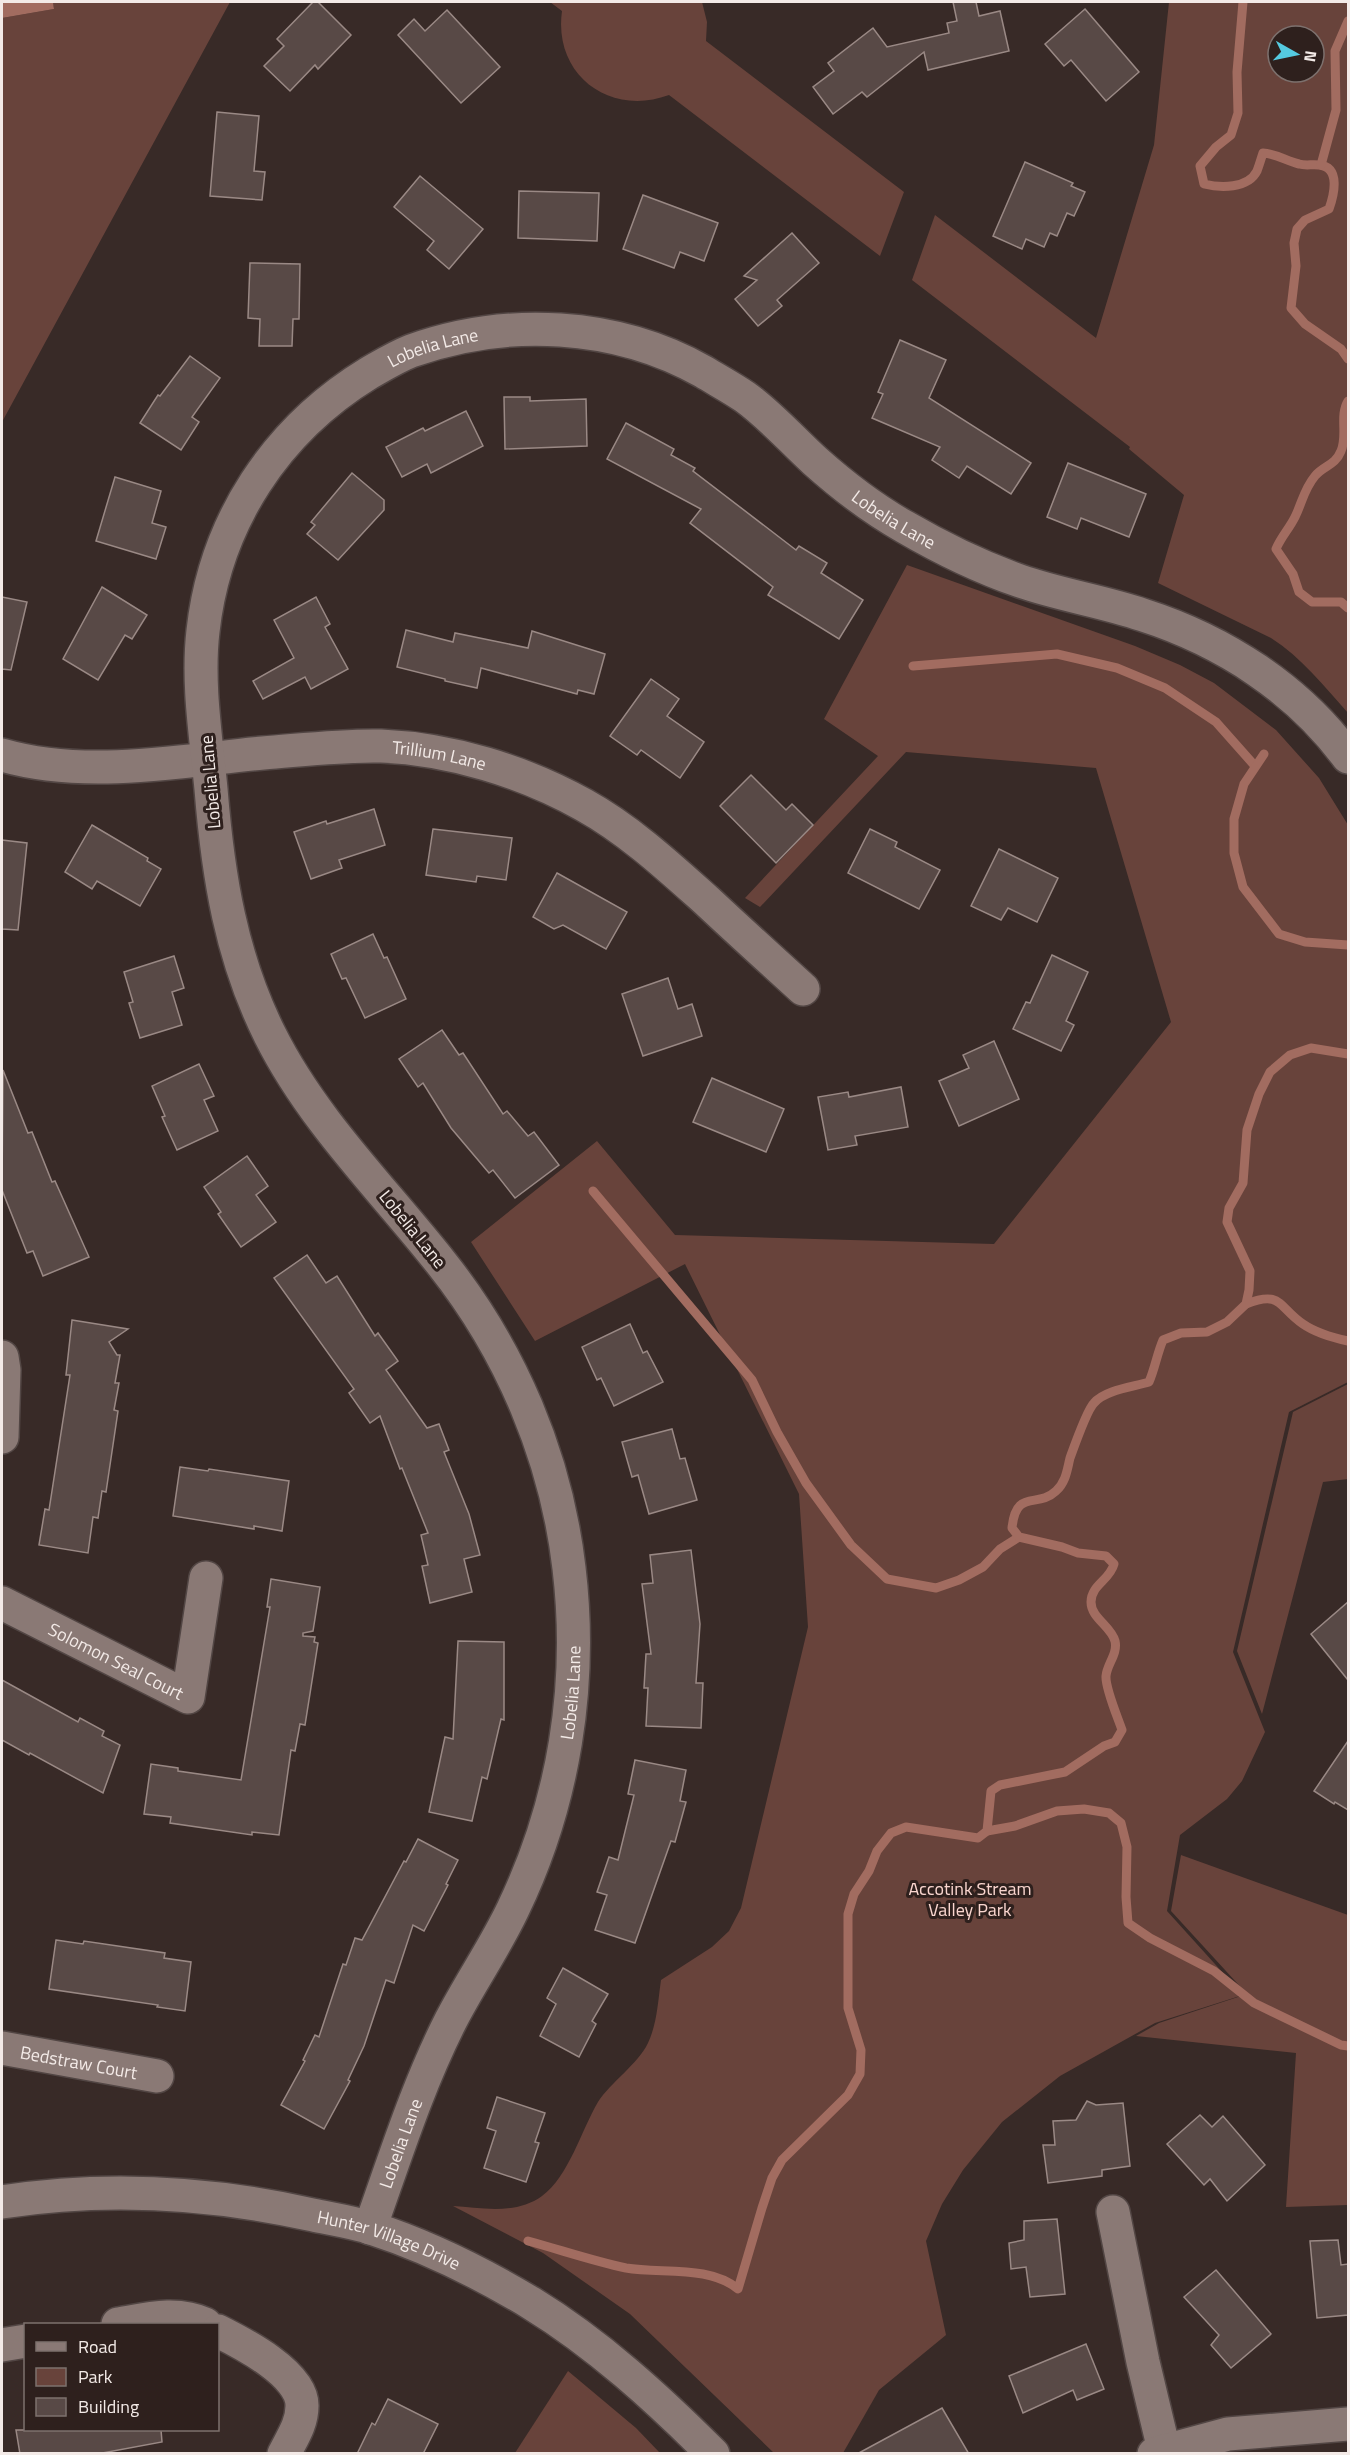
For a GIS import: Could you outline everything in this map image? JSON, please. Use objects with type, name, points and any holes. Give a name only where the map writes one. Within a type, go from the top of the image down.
[{"type":"street","name":"Lobelia Lane","points":[[370,2228],[417,2093],[452,2020],[510,1915],[534,1863],[553,1804],[565,1747],[573,1689],[574,1630],[569,1566],[559,1509],[545,1457],[521,1395],[486,1327],[447,1270],[314,1108],[286,1065],[266,1027],[242,968],[224,902],[217,859],[201,672],[203,631],[212,580],[231,525],[256,479],[304,422],[343,389],[397,357],[439,342],[474,333],[553,330],[611,336],[654,349],[696,367],[744,396],[855,494],[892,520],[931,542],[1024,583],[1140,614],[1177,627],[1217,646],[1280,686],[1316,719],[1348,757]]},
{"type":"street","name":"Trillium Lane","points":[[2,756],[73,766],[119,766],[342,746],[382,746],[458,757],[529,779],[585,806],[636,840],[803,989]]},
{"type":"street","points":[[2,1357],[4,1370],[2,1437]]},
{"type":"street","name":"Solomon Seal Court","points":[[2,1603],[188,1697],[206,1578]]},
{"type":"street","name":"Bedstraw Court","points":[[2,2048],[157,2076]]},
{"type":"street","name":"Hunter Village Drive","points":[[2,2202],[37,2197],[128,2192],[218,2197],[264,2204],[370,2228],[469,2268],[532,2304],[580,2336],[670,2411],[713,2454]]},
{"type":"street","points":[[1113,2212],[1161,2453],[1228,2434],[1348,2424]]},
{"type":"street","points":[[129,2323],[166,2316],[196,2320],[201,2323]]},
{"type":"street","points":[[219,2332],[272,2361],[292,2383],[303,2402],[300,2422],[284,2454]]},
{"type":"street","points":[[2,2345],[24,2341]]},
{"type":"green space","points":[[53,2],[230,2],[2,422],[2,18],[54,9]]},
{"type":"green space","points":[[550,2],[702,2],[707,22],[706,41],[904,192],[880,256],[669,95],[647,100],[626,100],[607,95],[590,85],[576,72],[567,54],[562,34],[562,11]]},
{"type":"green space","points":[[1169,2],[1348,2],[1348,713],[1303,663],[1271,638],[1158,583],[1184,495],[1129,449],[1130,447],[912,280],[935,215],[1096,338],[1154,145]]},
{"type":"green space","name":"Accotink Stream Valley Park","points":[[907,565],[1135,646],[1180,665],[1214,683],[1276,730],[1319,778],[1348,825],[1348,1382],[1289,1412],[1233,1652],[1265,1732],[1242,1781],[1227,1799],[1180,1835],[1167,1911],[1243,1995],[1155,2023],[1060,2076],[1002,2122],[963,2170],[942,2204],[926,2241],[946,2335],[879,2390],[843,2453],[774,2453],[630,2314],[543,2253],[453,2206],[499,2209],[521,2206],[542,2196],[551,2187],[567,2165],[598,2102],[644,2051],[655,2020],[661,1980],[712,1947],[729,1931],[741,1908],[808,1627],[799,1494],[685,1264],[535,1341],[471,1242],[597,1141],[675,1235],[994,1244],[1171,1022],[1096,768],[906,752],[760,907],[745,898],[878,756],[824,719]]},
{"type":"green space","points":[[1348,1384],[1348,1479],[1323,1482],[1262,1714],[1237,1651],[1293,1412]]},
{"type":"green space","points":[[1181,1855],[1348,1915],[1348,2205],[1286,2207],[1296,2053],[1136,2036],[1159,2023],[1247,1994],[1171,1911]]},
{"type":"green space","points":[[568,2371],[636,2428],[660,2453],[515,2453]]},
{"type":"shaded area","points":[[2,2],[53,2],[54,9],[2,18]]},
{"type":"building","points":[[313,2],[318,2],[351,35],[318,69],[315,65],[290,91],[264,66],[284,46],[277,39]]},
{"type":"building","points":[[953,2],[976,2],[979,16],[1000,11],[1009,51],[928,70],[924,52],[867,97],[862,92],[833,114],[813,87],[834,71],[828,63],[873,28],[887,47],[949,33],[947,23],[957,21]]},
{"type":"building","points":[[1085,9],[1139,72],[1106,101],[1071,60],[1064,66],[1045,44]]},
{"type":"building","points":[[447,10],[500,67],[461,103],[398,35],[414,19],[425,31]]},
{"type":"building","points":[[217,112],[259,116],[254,171],[265,172],[262,200],[210,196]]},
{"type":"building","points":[[1025,162],[1073,183],[1071,186],[1085,192],[1074,216],[1067,213],[1057,236],[1050,233],[1044,247],[1026,239],[1022,249],[993,236]]},
{"type":"building","points":[[420,176],[483,229],[449,269],[427,250],[434,241],[394,207]]},
{"type":"building","points":[[519,191],[599,193],[597,241],[518,238]]},
{"type":"building","points":[[643,195],[718,223],[704,261],[680,252],[674,268],[623,249]]},
{"type":"building","points":[[792,233],[819,263],[777,300],[782,306],[758,326],[735,299],[757,280],[744,276]]},
{"type":"building","points":[[250,263],[300,264],[299,319],[293,319],[292,346],[259,346],[260,319],[248,318]]},
{"type":"building","points":[[900,340],[946,360],[929,398],[1031,463],[1011,494],[967,466],[959,478],[932,460],[940,447],[872,418],[883,394],[878,392]]},
{"type":"building","points":[[190,356],[220,378],[192,417],[199,422],[181,450],[140,423],[158,395],[160,396]]},
{"type":"building","points":[[504,397],[530,397],[530,401],[586,399],[587,446],[505,449]]},
{"type":"building","points":[[466,411],[483,446],[431,473],[427,464],[402,477],[386,447],[423,428],[425,431]]},
{"type":"building","points":[[626,423],[674,449],[671,455],[695,468],[693,471],[796,550],[799,546],[827,563],[821,573],[863,600],[839,639],[768,595],[773,587],[690,523],[701,509],[607,459]]},
{"type":"building","points":[[1068,463],[1146,494],[1129,537],[1081,518],[1077,529],[1047,517]]},
{"type":"building","points":[[352,473],[384,500],[384,510],[338,560],[307,534],[315,525],[311,522]]},
{"type":"building","points":[[115,477],[161,491],[152,523],[166,527],[156,559],[96,541]]},
{"type":"building","points":[[102,587],[147,615],[132,639],[125,635],[98,680],[63,659]]},
{"type":"building","points":[[2,597],[27,602],[11,670],[2,669]]},
{"type":"building","points":[[316,597],[330,624],[325,627],[348,669],[311,689],[305,677],[263,699],[253,681],[294,658],[274,620]]},
{"type":"building","points":[[406,630],[453,642],[455,633],[528,648],[532,631],[605,654],[594,694],[578,690],[577,694],[481,668],[477,688],[397,667]]},
{"type":"building","points":[[651,679],[679,699],[667,716],[704,742],[680,778],[641,750],[637,755],[610,736]]},
{"type":"building","points":[[751,775],[786,810],[792,804],[813,825],[776,863],[720,806]]},
{"type":"building","points":[[374,809],[385,845],[339,860],[342,868],[311,879],[294,832]]},
{"type":"building","points":[[92,825],[148,858],[147,861],[161,869],[140,906],[97,881],[92,889],[65,872]]},
{"type":"building","points":[[433,829],[512,838],[506,880],[477,876],[476,882],[426,875]]},
{"type":"building","points":[[870,829],[897,842],[895,847],[940,870],[919,909],[848,873]]},
{"type":"building","points":[[2,840],[27,843],[18,930],[2,929]]},
{"type":"building","points":[[999,849],[1058,878],[1037,922],[1008,908],[1001,920],[971,906]]},
{"type":"building","points":[[557,873],[627,912],[606,949],[563,925],[554,929],[533,917]]},
{"type":"building","points":[[373,934],[384,958],[387,957],[406,999],[365,1018],[346,978],[342,979],[331,954]]},
{"type":"building","points":[[1052,955],[1088,972],[1066,1021],[1074,1025],[1061,1051],[1013,1029],[1026,1002],[1030,1003]]},
{"type":"building","points":[[174,956],[184,988],[172,992],[182,1025],[140,1038],[129,1003],[133,1002],[124,972]]},
{"type":"building","points":[[668,978],[678,1009],[692,1004],[702,1036],[643,1056],[622,994]]},
{"type":"building","points":[[442,1030],[459,1055],[463,1053],[503,1114],[507,1111],[528,1136],[534,1132],[559,1165],[515,1198],[493,1170],[489,1173],[451,1128],[423,1083],[418,1087],[399,1059]]},
{"type":"building","points":[[994,1041],[1019,1099],[959,1126],[939,1081],[969,1068],[963,1055]]},
{"type":"building","points":[[199,1064],[214,1096],[204,1100],[218,1131],[177,1150],[162,1117],[165,1116],[152,1086]]},
{"type":"building","points":[[3,1070],[28,1133],[32,1132],[52,1182],[55,1181],[89,1257],[43,1276],[33,1251],[27,1253],[2,1190]]},
{"type":"building","points":[[712,1078],[784,1109],[766,1152],[693,1122]]},
{"type":"building","points":[[901,1087],[908,1127],[855,1136],[857,1145],[828,1150],[818,1097],[848,1092],[849,1097]]},
{"type":"building","points":[[247,1156],[268,1186],[256,1195],[276,1222],[241,1247],[218,1214],[221,1212],[204,1187]]},
{"type":"building","points":[[307,1255],[326,1283],[337,1276],[375,1336],[378,1333],[398,1361],[386,1370],[427,1428],[439,1424],[449,1450],[444,1452],[469,1514],[480,1555],[464,1559],[472,1592],[430,1603],[422,1566],[428,1565],[421,1535],[428,1533],[380,1416],[370,1423],[349,1393],[354,1389],[274,1278]]},
{"type":"building","points":[[72,1320],[128,1329],[109,1342],[117,1355],[120,1355],[115,1383],[119,1383],[114,1410],[118,1411],[106,1492],[102,1491],[98,1518],[93,1517],[88,1553],[39,1545],[45,1509],[49,1510],[70,1375],[66,1375]]},
{"type":"building","points":[[630,1324],[643,1353],[647,1351],[663,1382],[614,1406],[601,1378],[597,1380],[582,1347]]},
{"type":"building","points":[[672,1429],[680,1459],[685,1458],[697,1500],[649,1514],[638,1475],[632,1477],[622,1442]]},
{"type":"building","points":[[180,1467],[289,1481],[282,1531],[254,1526],[254,1529],[173,1516]]},
{"type":"building","points":[[691,1550],[700,1624],[696,1683],[703,1683],[701,1728],[646,1726],[648,1688],[644,1688],[646,1654],[651,1654],[642,1584],[653,1583],[650,1555]]},
{"type":"building","points":[[271,1579],[320,1587],[313,1631],[303,1633],[303,1636],[315,1637],[314,1642],[318,1643],[305,1725],[300,1724],[295,1751],[291,1750],[279,1835],[252,1832],[252,1835],[170,1823],[171,1817],[144,1814],[151,1764],[178,1768],[178,1771],[241,1780],[270,1607],[267,1607]]},
{"type":"building","points":[[1348,1602],[1348,1680],[1311,1634]]},
{"type":"building","points":[[458,1641],[504,1642],[504,1720],[501,1719],[487,1779],[482,1777],[472,1821],[429,1812],[445,1737],[453,1739]]},
{"type":"building","points":[[2,1680],[78,1722],[80,1718],[104,1731],[102,1736],[120,1745],[103,1793],[2,1740]]},
{"type":"building","points":[[1348,1741],[1348,1810],[1314,1791]]},
{"type":"building","points":[[635,1760],[686,1770],[680,1801],[686,1802],[675,1842],[671,1841],[635,1943],[595,1930],[607,1895],[597,1892],[609,1857],[618,1860],[634,1795],[628,1794]]},
{"type":"building","points":[[418,1839],[458,1860],[424,1931],[413,1925],[394,1983],[386,1980],[364,2046],[348,2080],[350,2081],[324,2129],[281,2105],[305,2061],[303,2060],[315,2035],[319,2037],[343,1964],[346,1965],[355,1938],[362,1940]]},
{"type":"building","points":[[56,1940],[83,1944],[84,1941],[165,1953],[164,1958],[191,1962],[185,2011],[49,1989]]},
{"type":"building","points":[[563,1968],[608,1994],[592,2021],[596,2024],[579,2057],[540,2036],[556,2004],[547,1998]]},
{"type":"building","points":[[497,2097],[545,2113],[535,2142],[539,2143],[526,2182],[484,2168],[496,2131],[487,2128]]},
{"type":"building","points":[[1087,2101],[1096,2105],[1123,2103],[1130,2166],[1102,2170],[1102,2176],[1048,2183],[1043,2145],[1055,2145],[1053,2121],[1076,2120]]},
{"type":"building","points":[[1200,2115],[1212,2127],[1223,2116],[1265,2165],[1227,2201],[1210,2179],[1204,2185],[1167,2144]]},
{"type":"building","points":[[1057,2219],[1065,2294],[1030,2297],[1026,2267],[1011,2269],[1009,2243],[1024,2240],[1024,2221]]},
{"type":"building","points":[[1338,2240],[1341,2265],[1348,2264],[1348,2315],[1317,2318],[1310,2241]]},
{"type":"building","points":[[1216,2270],[1271,2334],[1231,2368],[1211,2345],[1219,2335],[1184,2297]]},
{"type":"building","points":[[1086,2344],[1104,2389],[1077,2400],[1073,2390],[1023,2413],[1009,2376]]},
{"type":"building","points":[[388,2399],[438,2424],[423,2454],[357,2454],[372,2423],[375,2425]]},
{"type":"building","points":[[942,2408],[969,2454],[857,2454]]},
{"type":"building","points":[[16,2430],[161,2431],[162,2442],[97,2454],[20,2454]]},
{"type":"waterway","points":[[1243,2],[1237,72],[1238,113],[1231,135],[1216,147],[1200,166],[1204,184],[1233,186],[1247,181],[1257,171],[1263,153],[1302,165],[1319,165],[1331,171],[1334,182],[1329,209],[1305,220],[1297,229],[1294,243],[1296,266],[1291,308],[1305,324],[1341,349],[1348,359]]},
{"type":"waterway","points":[[1321,165],[1336,110],[1335,51],[1348,21]]},
{"type":"waterway","points":[[1348,401],[1344,413],[1344,439],[1339,456],[1333,463],[1318,472],[1311,481],[1295,517],[1276,549],[1293,574],[1299,592],[1312,602],[1341,602],[1348,608]]},
{"type":"waterway","points":[[913,666],[1057,654],[1117,668],[1165,688],[1216,722],[1255,766]]},
{"type":"waterway","points":[[1264,754],[1244,784],[1234,819],[1234,853],[1243,887],[1279,934],[1305,942],[1348,945]]},
{"type":"waterway","points":[[528,2241],[626,2268],[713,2276],[738,2289],[772,2178],[782,2160],[848,2095],[860,2074],[861,2050],[848,2008],[848,1914],[854,1894],[869,1871],[877,1851],[891,1833],[906,1827],[978,1838],[987,1831],[991,1791],[1000,1785],[1065,1772],[1104,1746],[1115,1742],[1122,1730],[1106,1681],[1116,1646],[1115,1641],[1110,1631],[1094,1613],[1091,1602],[1094,1591],[1112,1570],[1114,1564],[1106,1556],[1078,1553],[1019,1537],[1012,1528],[1014,1516],[1023,1503],[1049,1496],[1062,1484],[1081,1429],[1094,1403],[1112,1392],[1149,1382],[1163,1340],[1181,1333],[1207,1332],[1227,1322],[1246,1304],[1250,1271],[1227,1222],[1229,1208],[1243,1183],[1247,1130],[1259,1094],[1270,1072],[1290,1055],[1311,1048],[1348,1054]]},
{"type":"waterway","points":[[593,1191],[752,1380],[777,1432],[806,1483],[851,1545],[887,1579],[936,1588],[959,1580],[983,1567],[1000,1549],[1019,1537]]},
{"type":"waterway","points":[[1246,1304],[1267,1299],[1279,1302],[1308,1327],[1325,1335],[1348,1341]]},
{"type":"waterway","points":[[987,1831],[1015,1826],[1057,1811],[1084,1809],[1109,1813],[1121,1823],[1127,1847],[1128,1923],[1150,1938],[1214,1971],[1254,2003],[1341,2045],[1348,2046]]}]
